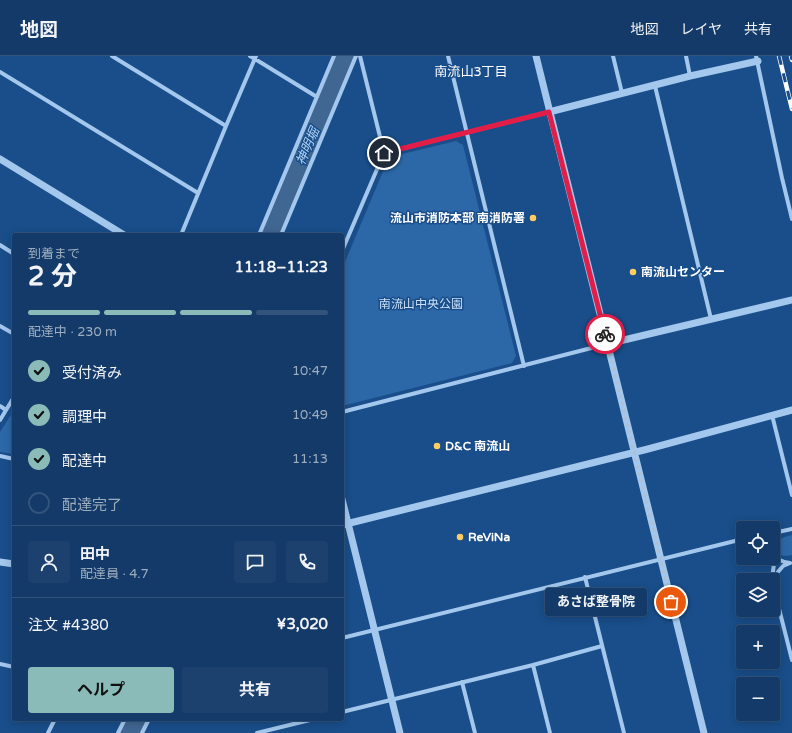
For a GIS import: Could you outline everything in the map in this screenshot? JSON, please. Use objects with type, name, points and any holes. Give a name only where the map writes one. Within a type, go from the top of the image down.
[{"type":"street","points":[[112,56],[226,126]]},
{"type":"street","points":[[250,56],[256,58],[317,97]]},
{"type":"street","points":[[261,233],[334,56]]},
{"type":"street","points":[[282,233],[356,56]]},
{"type":"street","points":[[344,246],[384,153],[360,56]]},
{"type":"street","points":[[448,56],[524,366]]},
{"type":"street","points":[[536,56],[704,733]]},
{"type":"street","points":[[613,56],[622,93]]},
{"type":"street","points":[[686,56],[690,76]]},
{"type":"street","points":[[182,233],[256,58]]},
{"type":"street","points":[[384,153],[655,86],[757,58],[792,219]]},
{"type":"street","points":[[0,72],[198,193]]},
{"type":"street","points":[[655,86],[711,319]]},
{"type":"street","points":[[0,158],[116,233]]},
{"type":"street","points":[[0,245],[12,253]]},
{"type":"street","points":[[344,411],[607,344],[792,300]]},
{"type":"street","points":[[0,326],[12,333]]},
{"type":"street","points":[[0,420],[12,400]]},
{"type":"street","points":[[0,406],[6,410]]},
{"type":"street","points":[[400,733],[345,524],[634,453],[792,410]]},
{"type":"street","points":[[772,415],[792,495]]},
{"type":"street","points":[[0,456],[12,458]]},
{"type":"street","points":[[780,532],[792,529]]},
{"type":"street","points":[[344,638],[660,558],[736,541]]},
{"type":"street","points":[[780,560],[783,562],[791,562]]},
{"type":"street","points":[[0,562],[12,564]]},
{"type":"street","points":[[777,573],[783,566],[791,562]]},
{"type":"street","points":[[585,577],[624,733]]},
{"type":"street","points":[[780,613],[792,660]]},
{"type":"street","points":[[344,712],[533,665],[602,646]]},
{"type":"street","points":[[0,664],[12,667]]},
{"type":"street","points":[[533,665],[550,733]]},
{"type":"street","points":[[462,682],[475,733]]},
{"type":"street","points":[[48,733],[54,721]]},
{"type":"street","points":[[118,733],[124,721]]},
{"type":"street","points":[[143,733],[148,721]]},
{"type":"street","points":[[257,733],[306,721]]},
{"type":"green space","name":"南流山中央公園","points":[[456,141],[463,145],[516,356],[512,363],[344,405],[344,264],[387,162],[394,156]]},
{"type":"green space","points":[[12,413],[12,454],[0,452],[0,432]]},
{"type":"green space","points":[[792,535],[792,555],[780,555],[780,540],[784,537]]},
{"type":"waterway","name":"神明堀","points":[[271,233],[345,56]]},
{"type":"waterway","name":"神明堀","points":[[130,733],[136,721]]},
{"type":"railway","points":[[779,56],[792,109]]},
{"type":"railway","points":[[791,56],[792,60]]},
{"type":"way so far","points":[[605,334],[671,602]]},
{"type":"place","name":"流山市消防本部 南消防署","points":[[533,218]]},
{"type":"place","name":"南流山センター","points":[[633,272]]},
{"type":"place","name":"D&C 南流山","points":[[437,446]]},
{"type":"place","name":"ReViNa","points":[[460,537]]},
{"type":"place","name":"あさば整骨院","points":[[671,602]]},
{"type":"district","name":"南流山3丁目","points":[[471,71]]},
{"type":"route","points":[[384,153],[549,112],[605,334]]}]
